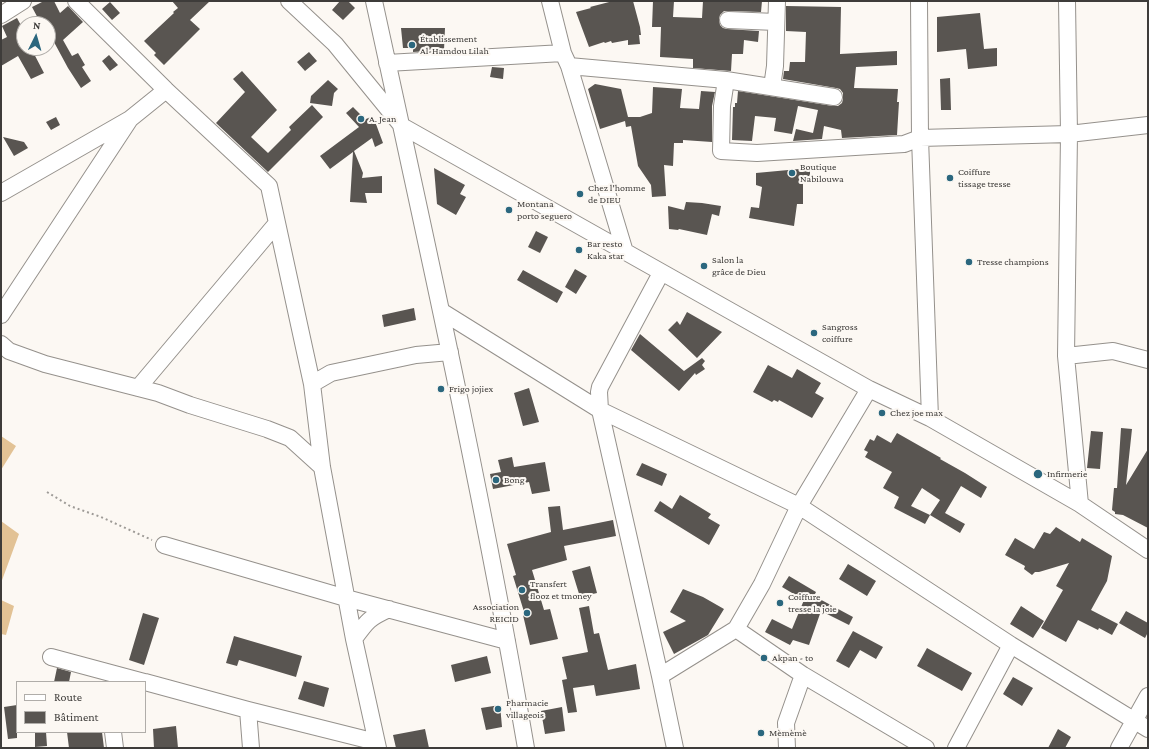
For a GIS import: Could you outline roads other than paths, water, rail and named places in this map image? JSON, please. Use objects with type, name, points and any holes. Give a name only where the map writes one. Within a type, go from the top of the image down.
[{"type":"street","points":[[1,15],[23,1]]},
{"type":"street","points":[[76,1],[166,90],[268,186],[312,384],[322,467],[354,639],[377,745],[146,682]]},
{"type":"street","points":[[289,1],[334,44],[402,126],[869,388],[930,418],[1080,504],[1148,550]]},
{"type":"street","points":[[374,1],[450,352],[508,641],[526,748]]},
{"type":"street","points":[[550,1],[566,59],[625,252]]},
{"type":"street","points":[[772,87],[775,66],[777,1]]},
{"type":"street","points":[[919,1],[920,138],[930,418]]},
{"type":"street","points":[[1067,1],[1069,134],[1066,356],[1080,504]]},
{"type":"street","points":[[728,20],[776,22]]},
{"type":"street","points":[[387,63],[566,59],[726,80],[834,97]]},
{"type":"street","points":[[726,80],[722,106],[721,151],[757,153],[896,145],[904,144],[920,138],[1069,134],[1148,125]]},
{"type":"street","points":[[1,193],[130,119],[166,90]]},
{"type":"street","points":[[1,315],[130,119]]},
{"type":"street","points":[[138,388],[277,223]]},
{"type":"street","points":[[661,272],[600,387],[599,392],[600,410],[675,748]]},
{"type":"street","points":[[441,311],[600,410],[799,506],[1011,645],[1141,725]]},
{"type":"street","points":[[1,344],[9,351],[45,364],[158,393],[290,438],[322,467]]},
{"type":"street","points":[[1066,356],[1114,351],[1148,360]]},
{"type":"street","points":[[312,384],[332,373],[416,355],[450,352]]},
{"type":"street","points":[[660,676],[736,629],[762,584],[799,506],[869,388]]},
{"type":"street","points":[[164,545],[346,598],[508,641]]},
{"type":"street","points":[[354,639],[367,621],[389,609]]},
{"type":"street","points":[[736,629],[803,674],[926,748]]},
{"type":"street","points":[[956,748],[1011,645]]},
{"type":"street","points":[[51,657],[109,677],[138,681]]},
{"type":"street","points":[[787,748],[786,723],[803,674]]},
{"type":"street","points":[[1119,748],[1141,725],[1148,696]]},
{"type":"street","points":[[248,710],[251,748]]},
{"type":"street","points":[[114,733],[115,748]]},
{"type":"place","name":"Établissement Al-Hamdou Lilah","points":[[412,45]]},
{"type":"place","name":"A. Jean","points":[[361,119]]},
{"type":"place","name":"Boutique Nabilouwa","points":[[792,173]]},
{"type":"place","name":"Coiffure tissage tresse","points":[[950,178]]},
{"type":"place","name":"Chez l'homme de DIEU","points":[[580,194]]},
{"type":"place","name":"Montana porto seguero","points":[[509,210]]},
{"type":"place","name":"Bar resto Kaka star","points":[[579,250]]},
{"type":"place","name":"Tresse champions","points":[[969,262]]},
{"type":"place","name":"Salon la grâce de Dieu","points":[[704,266]]},
{"type":"place","name":"Sangross coiffure","points":[[814,333]]},
{"type":"place","name":"Frigo jojiex","points":[[441,389]]},
{"type":"place","name":"Chez joe max","points":[[882,413]]},
{"type":"place","name":"Infirmerie","points":[[1038,474]]},
{"type":"place","name":"Bong","points":[[496,480]]},
{"type":"place","name":"Transfert flooz et tmoney","points":[[522,590]]},
{"type":"place","name":"Coiffure tresse la joie","points":[[780,603]]},
{"type":"place","name":"Association REICID","points":[[527,613]]},
{"type":"place","name":"Akpan - to","points":[[764,658]]},
{"type":"place","name":"Pharmacie villageois","points":[[498,709]]},
{"type":"place","name":"Mèmèmè","points":[[761,733]]}]
